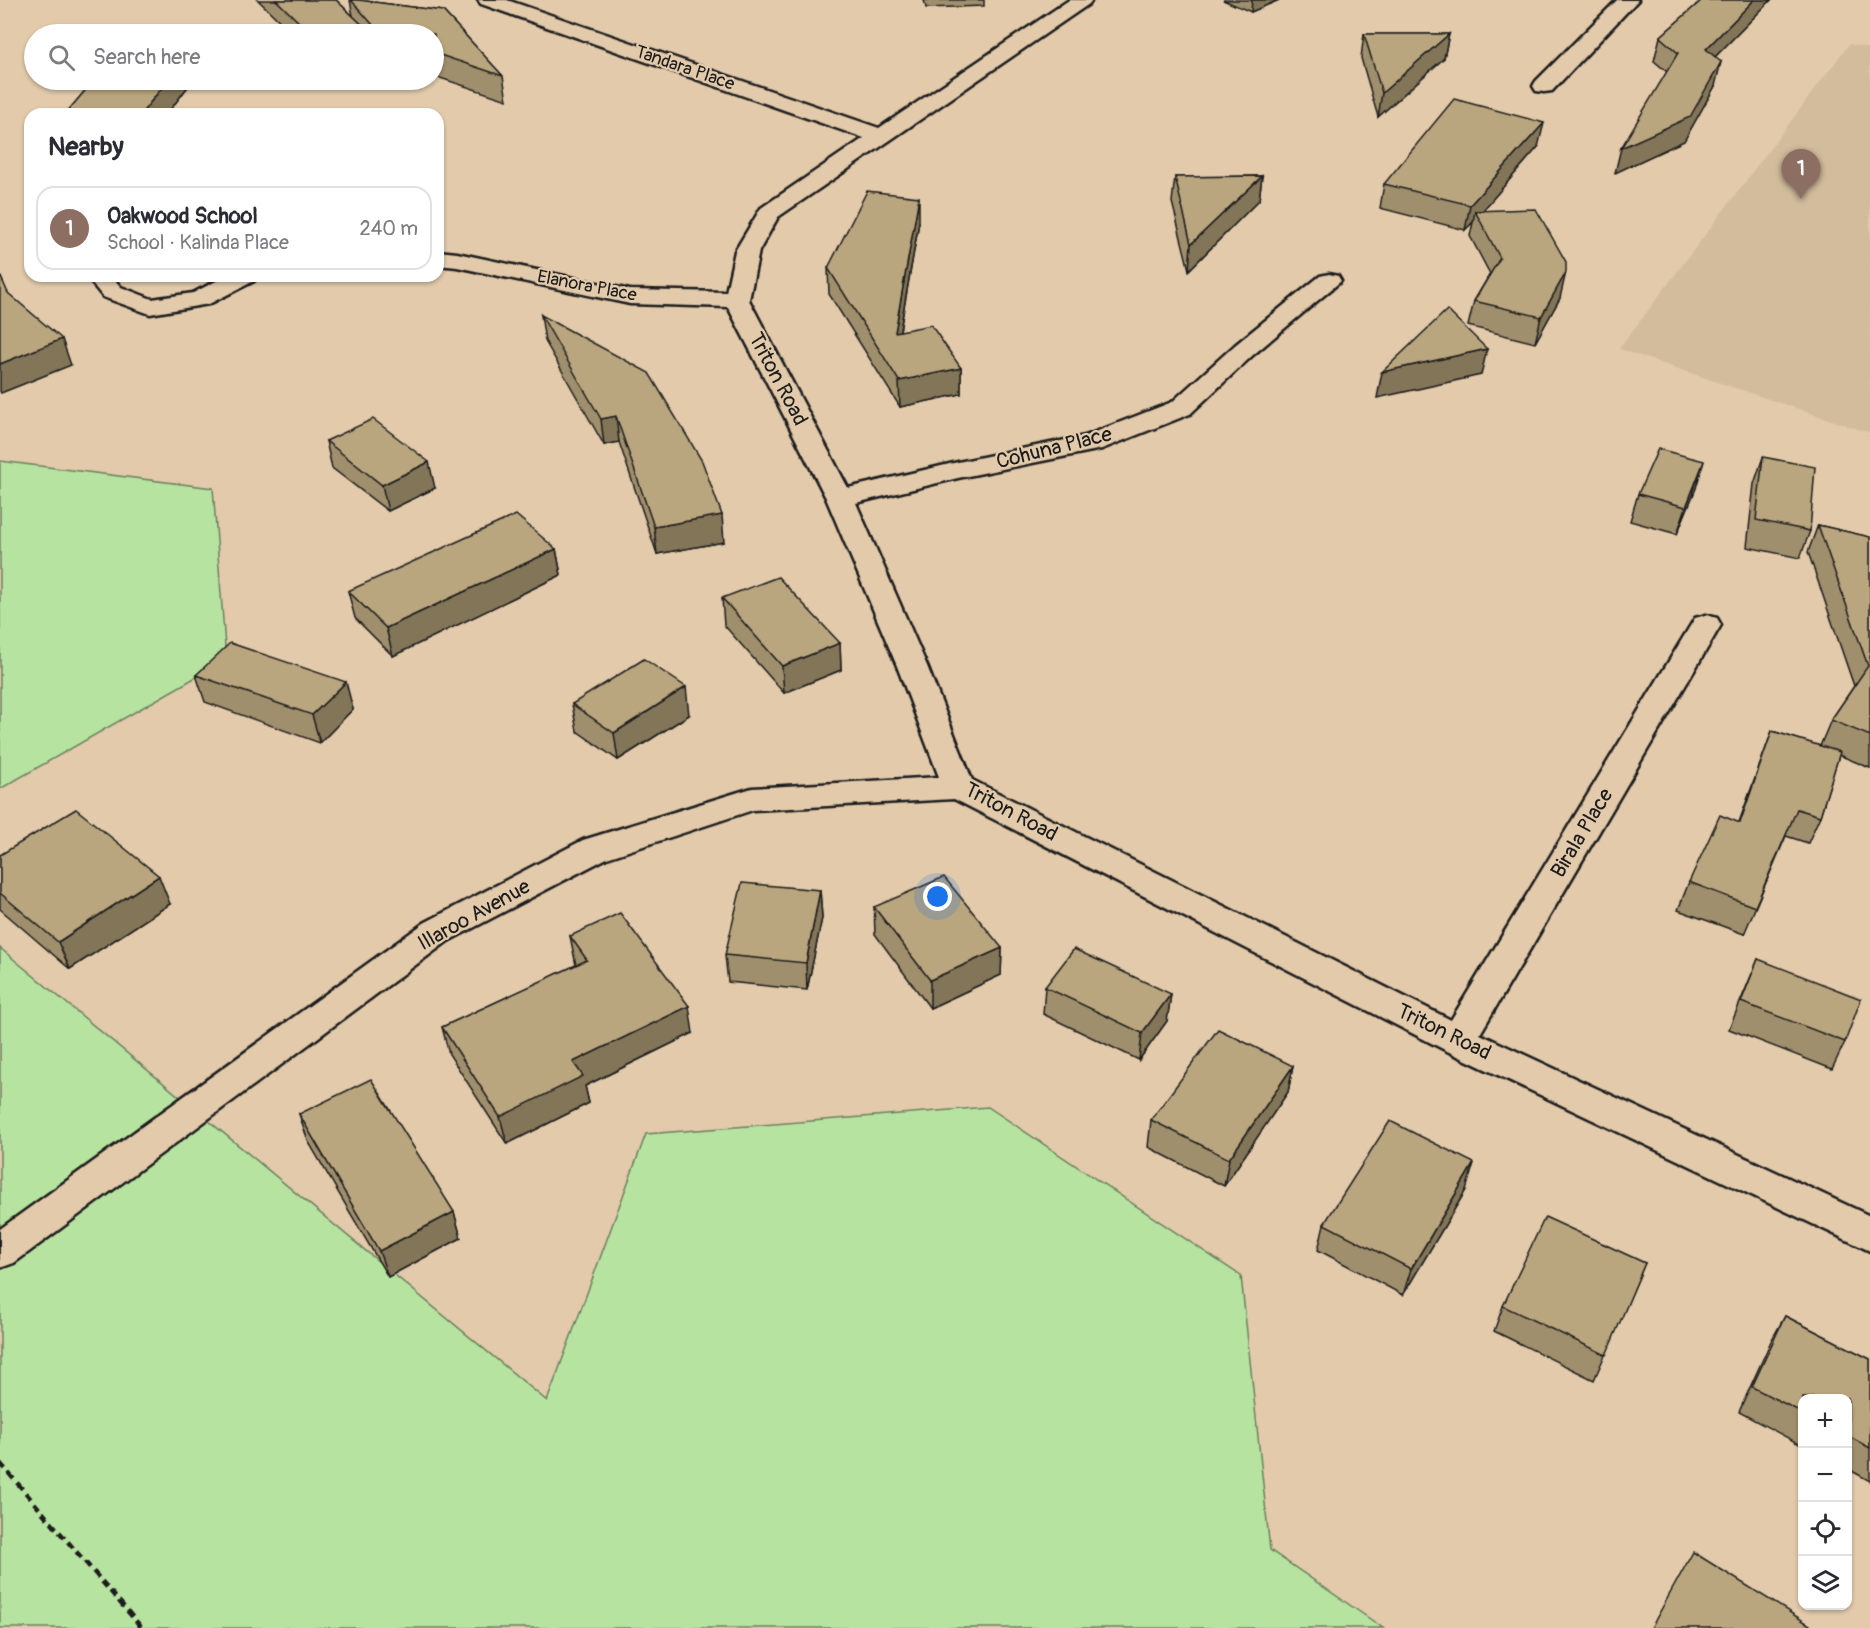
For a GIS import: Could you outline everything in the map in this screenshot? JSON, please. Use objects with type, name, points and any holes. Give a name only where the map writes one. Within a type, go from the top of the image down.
[{"type":"street","name":"Tandara Place","points":[[488,0],[882,137]]},
{"type":"street","points":[[737,300],[747,251],[770,213],[1082,0]]},
{"type":"street","points":[[1544,86],[1628,0]]},
{"type":"street","name":"Elanora Place","points":[[444,259],[630,297],[737,300]]},
{"type":"street","name":"Cohuna Place","points":[[840,498],[958,470],[1092,443],[1181,408],[1244,350],[1329,281]]},
{"type":"street","points":[[103,282],[112,292],[150,307],[200,299],[233,282]]},
{"type":"street","name":"Triton Road","points":[[737,300],[840,498],[912,666],[959,787],[1458,1040],[1870,1234]]},
{"type":"street","name":"Birala Place","points":[[1458,1040],[1706,625]]},
{"type":"street","name":"Illaroo Avenue","points":[[0,1251],[436,932],[595,849],[752,799],[959,787]]},
{"type":"path","points":[[0,1463],[142,1628]]},
{"type":"shaded area","points":[[1849,44],[1870,49],[1870,433],[1619,349]]},
{"type":"green space","points":[[0,461],[213,488],[226,660],[0,789]]},
{"type":"green space","points":[[0,948],[547,1401],[646,1134],[988,1107],[1241,1276],[1270,1550],[1383,1628],[0,1628]]},
{"type":"building","points":[[276,0],[336,0],[361,24],[301,24]]},
{"type":"building","points":[[351,0],[443,11],[503,76],[444,56],[444,24],[372,24]]},
{"type":"building","points":[[1702,0],[1754,0],[1706,49],[1721,62],[1690,117],[1621,148],[1678,53],[1660,37]]},
{"type":"building","points":[[1364,34],[1449,34],[1382,93]]},
{"type":"building","points":[[86,90],[160,90],[146,108],[70,108]]},
{"type":"building","points":[[1454,99],[1544,123],[1470,205],[1384,184]]},
{"type":"building","points":[[1262,176],[1191,244],[1175,177]]},
{"type":"building","points":[[867,191],[919,197],[895,332],[931,325],[961,368],[899,381],[828,268]]},
{"type":"building","points":[[1536,209],[1566,262],[1566,272],[1541,317],[1474,301],[1500,258],[1475,211]]},
{"type":"building","points":[[0,275],[8,293],[62,339],[0,364]]},
{"type":"building","points":[[1447,310],[1487,349],[1382,372]]},
{"type":"building","points":[[541,315],[649,373],[702,461],[722,515],[654,527],[616,416],[601,419]]},
{"type":"building","points":[[373,419],[429,462],[382,485],[326,441]]},
{"type":"building","points":[[1658,449],[1704,461],[1686,507],[1638,494]]},
{"type":"building","points":[[1763,457],[1815,467],[1810,531],[1756,520]]},
{"type":"building","points":[[516,515],[556,549],[386,628],[348,591]]},
{"type":"building","points":[[1818,525],[1870,537],[1870,736],[1831,720],[1868,666]]},
{"type":"building","points":[[778,577],[840,643],[782,666],[722,598]]},
{"type":"building","points":[[230,643],[346,682],[312,715],[196,675]]},
{"type":"building","points":[[644,659],[686,687],[614,733],[572,704]]},
{"type":"building","points":[[1772,731],[1840,752],[1820,816],[1797,809],[1755,907],[1689,882],[1720,815],[1740,823]]},
{"type":"building","points":[[76,809],[159,876],[58,942],[0,893],[0,855]]},
{"type":"building","points":[[944,877],[1002,948],[930,980],[874,907]]},
{"type":"building","points":[[742,883],[820,890],[806,963],[725,955]]},
{"type":"building","points":[[620,913],[689,1006],[573,1062],[583,1076],[500,1117],[442,1027],[587,960],[570,936]]},
{"type":"building","points":[[1074,949],[1171,994],[1142,1033],[1045,987]]},
{"type":"building","points":[[1758,959],[1861,999],[1845,1042],[1741,1002]]},
{"type":"building","points":[[1218,1029],[1293,1066],[1229,1159],[1151,1120]]},
{"type":"building","points":[[371,1079],[454,1212],[379,1251],[299,1114]]},
{"type":"building","points":[[1390,1121],[1474,1163],[1411,1269],[1324,1224]]},
{"type":"building","points":[[1545,1217],[1645,1263],[1606,1355],[1503,1306]]},
{"type":"building","points":[[1785,1316],[1870,1359],[1870,1448],[1852,1438],[1852,1394],[1798,1394],[1798,1410],[1752,1387]]},
{"type":"building","points":[[1693,1552],[1810,1625],[1808,1628],[1651,1628]]},
{"type":"place","name":"Oakwood School","points":[[1801,199]]}]
